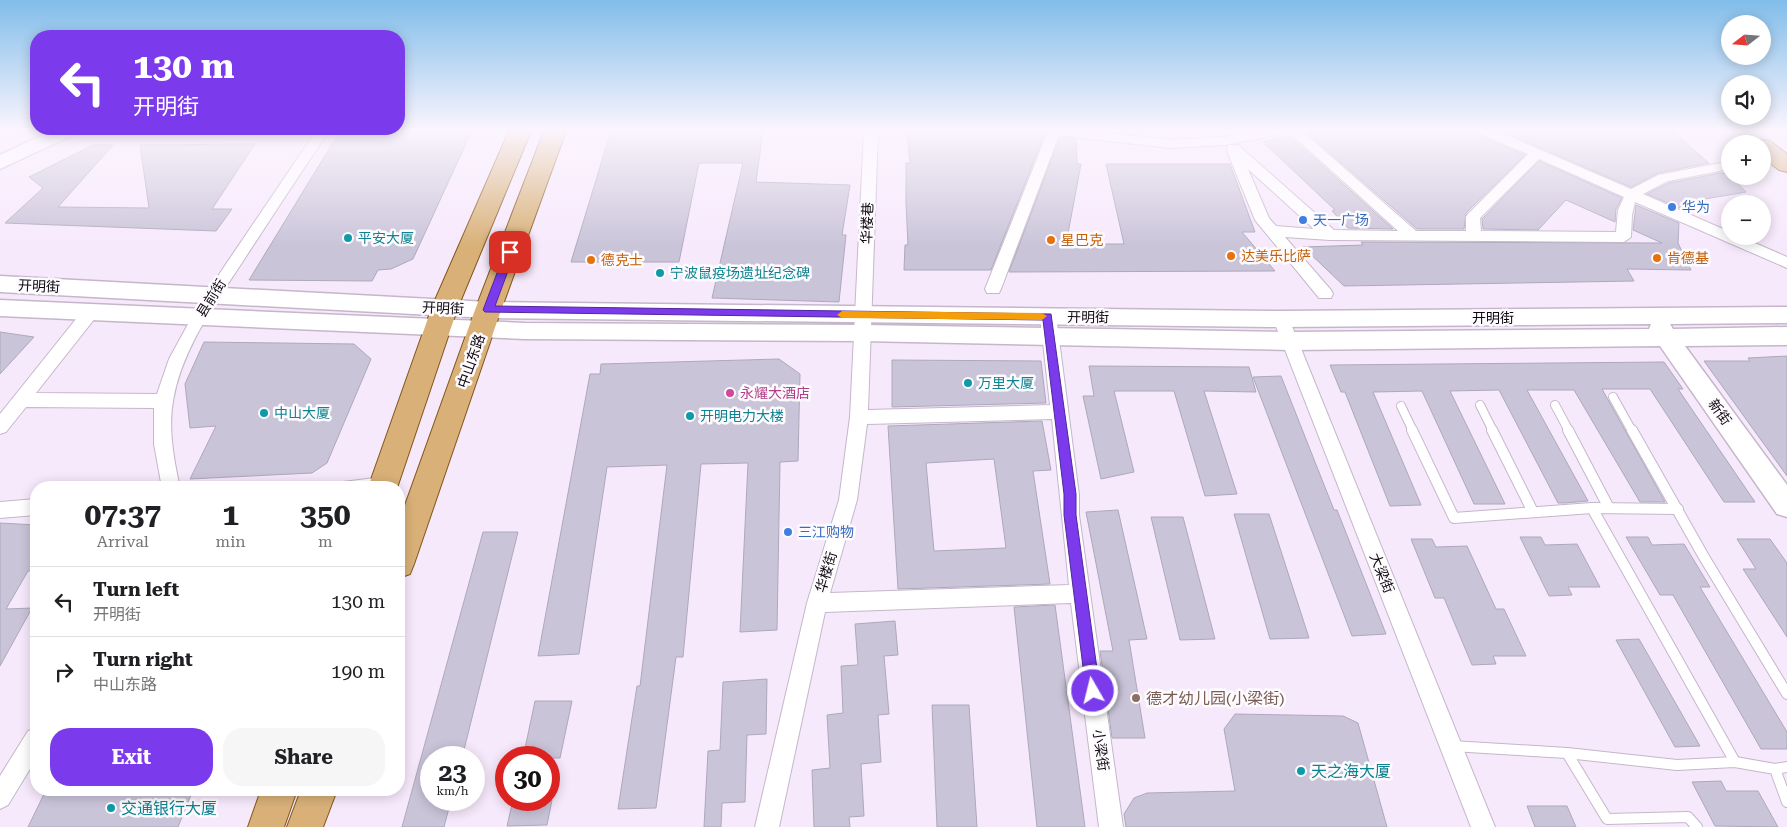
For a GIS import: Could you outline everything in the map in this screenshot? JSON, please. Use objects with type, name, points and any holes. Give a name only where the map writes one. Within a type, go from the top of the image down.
[{"type":"main road","points":[[385,481],[442,317],[504,170]]},
{"type":"main road","name":"中山东路","points":[[405,547],[485,320],[541,170]]},
{"type":"main road","points":[[266,827],[277,796]]},
{"type":"main road","points":[[306,827],[317,796]]},
{"type":"street","name":"县前街","points":[[169,481],[164,460],[164,401],[175,368],[198,317],[296,170]]},
{"type":"street","name":"华楼巷","points":[[863,324],[869,170]]},
{"type":"street","points":[[993,289],[1040,170]]},
{"type":"street","points":[[1240,170],[1262,220],[1326,294]]},
{"type":"street","points":[[1257,170],[1330,235]]},
{"type":"street","points":[[1338,170],[1412,235]]},
{"type":"street","points":[[1474,236],[1473,217],[1521,170]]},
{"type":"street","points":[[1574,170],[1787,263]]},
{"type":"street","points":[[1270,231],[1330,235],[1624,236],[1623,218],[1632,196],[1650,184],[1675,174],[1702,170]]},
{"type":"street","name":"开明街","points":[[0,284],[212,296],[485,320],[1049,326],[1281,318],[1660,327],[1787,336]]},
{"type":"street","name":"开明街","points":[[0,308],[198,317],[442,317]]},
{"type":"street","points":[[0,427],[90,313]]},
{"type":"street","name":"开明街","points":[[1049,326],[1290,341],[1660,327],[1787,315]]},
{"type":"street","name":"大梁街","points":[[1281,318],[1483,827]]},
{"type":"street","name":"华楼街","points":[[767,827],[817,603],[848,500],[859,417],[863,324]]},
{"type":"street","name":"小梁街","points":[[1049,326],[1070,494],[1070,515],[1111,827]]},
{"type":"street","name":"新街","points":[[1660,327],[1787,506]]},
{"type":"street","points":[[22,400],[164,401]]},
{"type":"street","points":[[859,417],[1059,412]]},
{"type":"street","points":[[0,510],[30,508]]},
{"type":"street","points":[[817,603],[1080,594]]},
{"type":"street","points":[[0,797],[30,749]]},
{"type":"lane","points":[[1613,397],[1704,557],[1787,694]]},
{"type":"lane","points":[[1480,405],[1533,512]]},
{"type":"lane","points":[[1555,405],[1609,508]]},
{"type":"lane","points":[[1401,406],[1454,518],[1592,508],[1678,509]]},
{"type":"lane","points":[[1592,508],[1736,762]]},
{"type":"lane","points":[[1451,746],[1567,753],[1677,764],[1736,762],[1781,768],[1787,802]]},
{"type":"lane","points":[[1567,753],[1607,819],[1688,817],[1697,827]]},
{"type":"building","points":[[44,170],[91,170],[58,207],[149,208],[144,170],[238,170],[212,209],[232,209],[216,231],[5,223],[43,188],[29,177]]},
{"type":"building","name":"平安大厦","points":[[316,170],[454,170],[413,259],[391,269],[378,270],[372,281],[249,280]]},
{"type":"building","points":[[599,170],[698,170],[679,262],[571,262]]},
{"type":"building","points":[[741,170],[758,170],[756,182],[850,185],[842,235],[846,235],[839,302],[712,298]]},
{"type":"building","points":[[906,170],[1031,170],[991,270],[904,270],[905,245],[908,245]]},
{"type":"building","points":[[1048,170],[1080,170],[1066,244],[1124,244],[1107,170],[1232,170],[1255,232],[1242,232],[1275,271],[1009,272]]},
{"type":"building","points":[[1292,170],[1327,170],[1393,229],[1348,228],[1332,211],[1335,210]]},
{"type":"building","points":[[1349,170],[1510,170],[1466,213],[1464,229],[1417,229]]},
{"type":"building","points":[[1531,170],[1558,170],[1622,198],[1616,209],[1615,222],[1566,200],[1538,230],[1483,229],[1482,219]]},
{"type":"building","points":[[1591,170],[1675,170],[1658,173],[1631,187]]},
{"type":"building","points":[[1721,173],[1721,185],[1739,185],[1746,192],[1705,199],[1694,204],[1687,211],[1647,194],[1669,183]]},
{"type":"building","points":[[1636,205],[1679,223],[1678,243],[1691,270],[1627,269],[1634,281],[1344,286],[1303,247],[1363,245],[1361,242],[1662,243],[1633,230]]},
{"type":"building","points":[[0,332],[34,337],[0,374]]},
{"type":"building","name":"中山大厦","points":[[204,342],[354,344],[371,359],[327,463],[312,473],[190,479],[216,426],[190,428],[185,384]]},
{"type":"building","points":[[1787,356],[1787,476],[1704,361],[1750,361],[1748,358]]},
{"type":"building","points":[[779,359],[800,374],[798,461],[780,462],[777,630],[740,632],[748,463],[701,464],[683,657],[676,657],[656,808],[618,809],[637,686],[640,686],[667,465],[607,467],[579,654],[538,656],[590,374],[600,374],[601,364]]},
{"type":"building","name":"万里大厦","points":[[892,360],[1041,361],[1046,403],[892,407]]},
{"type":"building","points":[[1664,362],[1683,389],[1678,389],[1755,502],[1724,502],[1650,389],[1602,389],[1665,502],[1640,502],[1574,390],[1527,390],[1588,501],[1565,503],[1558,503],[1499,390],[1450,391],[1505,504],[1474,504],[1422,391],[1373,392],[1421,505],[1390,506],[1345,392],[1341,392],[1330,365]]},
{"type":"building","points":[[1089,366],[1249,367],[1256,392],[1204,391],[1237,494],[1205,496],[1174,391],[1114,391],[1134,472],[1101,479],[1083,396],[1094,396]]},
{"type":"building","points":[[1281,376],[1386,634],[1352,636],[1253,377]]},
{"type":"building","points":[[1042,421],[1051,470],[1033,471],[1050,584],[898,589],[888,426]],"holes":[[[994,459],[1006,548],[934,551],[926,463]]]},
{"type":"building","points":[[1118,510],[1147,639],[1129,640],[1145,738],[1112,738],[1100,651],[1113,651],[1086,512]]},
{"type":"building","points":[[1234,514],[1269,514],[1309,638],[1270,639]]},
{"type":"building","points":[[1151,517],[1183,517],[1215,639],[1180,640]]},
{"type":"building","points":[[0,523],[30,525],[30,571],[28,571],[6,609],[30,608],[30,612],[0,666]]},
{"type":"building","points":[[483,532],[518,532],[465,746],[424,746]]},
{"type":"building","points":[[1520,537],[1541,537],[1545,545],[1577,544],[1600,587],[1568,587],[1572,595],[1549,596]]},
{"type":"building","points":[[1626,537],[1648,537],[1652,545],[1684,544],[1710,587],[1700,587],[1787,732],[1787,749],[1761,749],[1673,595],[1660,595]]},
{"type":"building","points":[[1411,539],[1432,539],[1436,547],[1467,546],[1496,609],[1504,609],[1526,656],[1493,656],[1496,664],[1472,665],[1444,598],[1435,598]]},
{"type":"building","points":[[1737,539],[1770,539],[1787,563],[1787,637],[1743,569],[1756,569]]},
{"type":"building","points":[[1055,605],[1085,827],[1037,827],[1014,607]]},
{"type":"building","points":[[895,621],[898,655],[884,656],[889,714],[878,715],[881,762],[861,764],[864,816],[849,817],[850,827],[814,827],[812,770],[830,768],[827,715],[843,713],[841,666],[858,665],[855,624]]},
{"type":"building","points":[[1639,639],[1700,746],[1675,747],[1616,640]]},
{"type":"building","points":[[767,679],[766,734],[747,735],[745,802],[722,803],[721,827],[704,827],[708,751],[720,750],[723,682]]},
{"type":"building","points":[[535,701],[572,701],[560,758],[560,746],[526,746]]},
{"type":"building","points":[[932,705],[969,705],[977,827],[937,827]]},
{"type":"building","name":"天之海大厦","points":[[1235,714],[1343,716],[1358,723],[1387,827],[1126,827],[1124,814],[1134,798],[1147,793],[1235,791],[1224,729]]},
{"type":"building","points":[[420,761],[420,811],[448,811],[444,827],[402,827]]},
{"type":"building","points":[[1721,781],[1726,791],[1758,791],[1778,827],[1715,826],[1692,782]]},
{"type":"building","name":"交通银行大厦","points":[[43,796],[191,796],[178,827],[28,827]]},
{"type":"building","points":[[1527,806],[1567,806],[1576,827],[1535,827]]},
{"type":"building","points":[[510,811],[550,811],[547,825],[507,826]]},
{"type":"slow traffic","points":[[842,315],[1042,316]]},
{"type":"place","name":"华为","points":[[1672,207]]},
{"type":"place","name":"天一广场","points":[[1303,220]]},
{"type":"place","name":"平安大厦","points":[[348,238]]},
{"type":"place","name":"星巴克","points":[[1051,240]]},
{"type":"place","name":"达美乐比萨","points":[[1231,256]]},
{"type":"place","name":"肯德基","points":[[1657,258]]},
{"type":"place","name":"德克士","points":[[591,260]]},
{"type":"place","name":"宁波鼠疫场遗址纪念碑","points":[[660,273]]},
{"type":"place","name":"万里大厦","points":[[968,383]]},
{"type":"place","name":"永耀大酒店","points":[[730,393]]},
{"type":"place","name":"中山大厦","points":[[264,413]]},
{"type":"place","name":"开明电力大楼","points":[[690,416]]},
{"type":"place","name":"三江购物","points":[[788,532]]},
{"type":"place","name":"德才幼儿园(小梁街)","points":[[1136,698]]},
{"type":"place","name":"天之海大厦","points":[[1301,771]]},
{"type":"place","name":"交通银行大厦","points":[[111,808]]},
{"type":"route","points":[[510,252],[488,310],[1048,316],[1070,494],[1070,515],[1093,691]]}]
